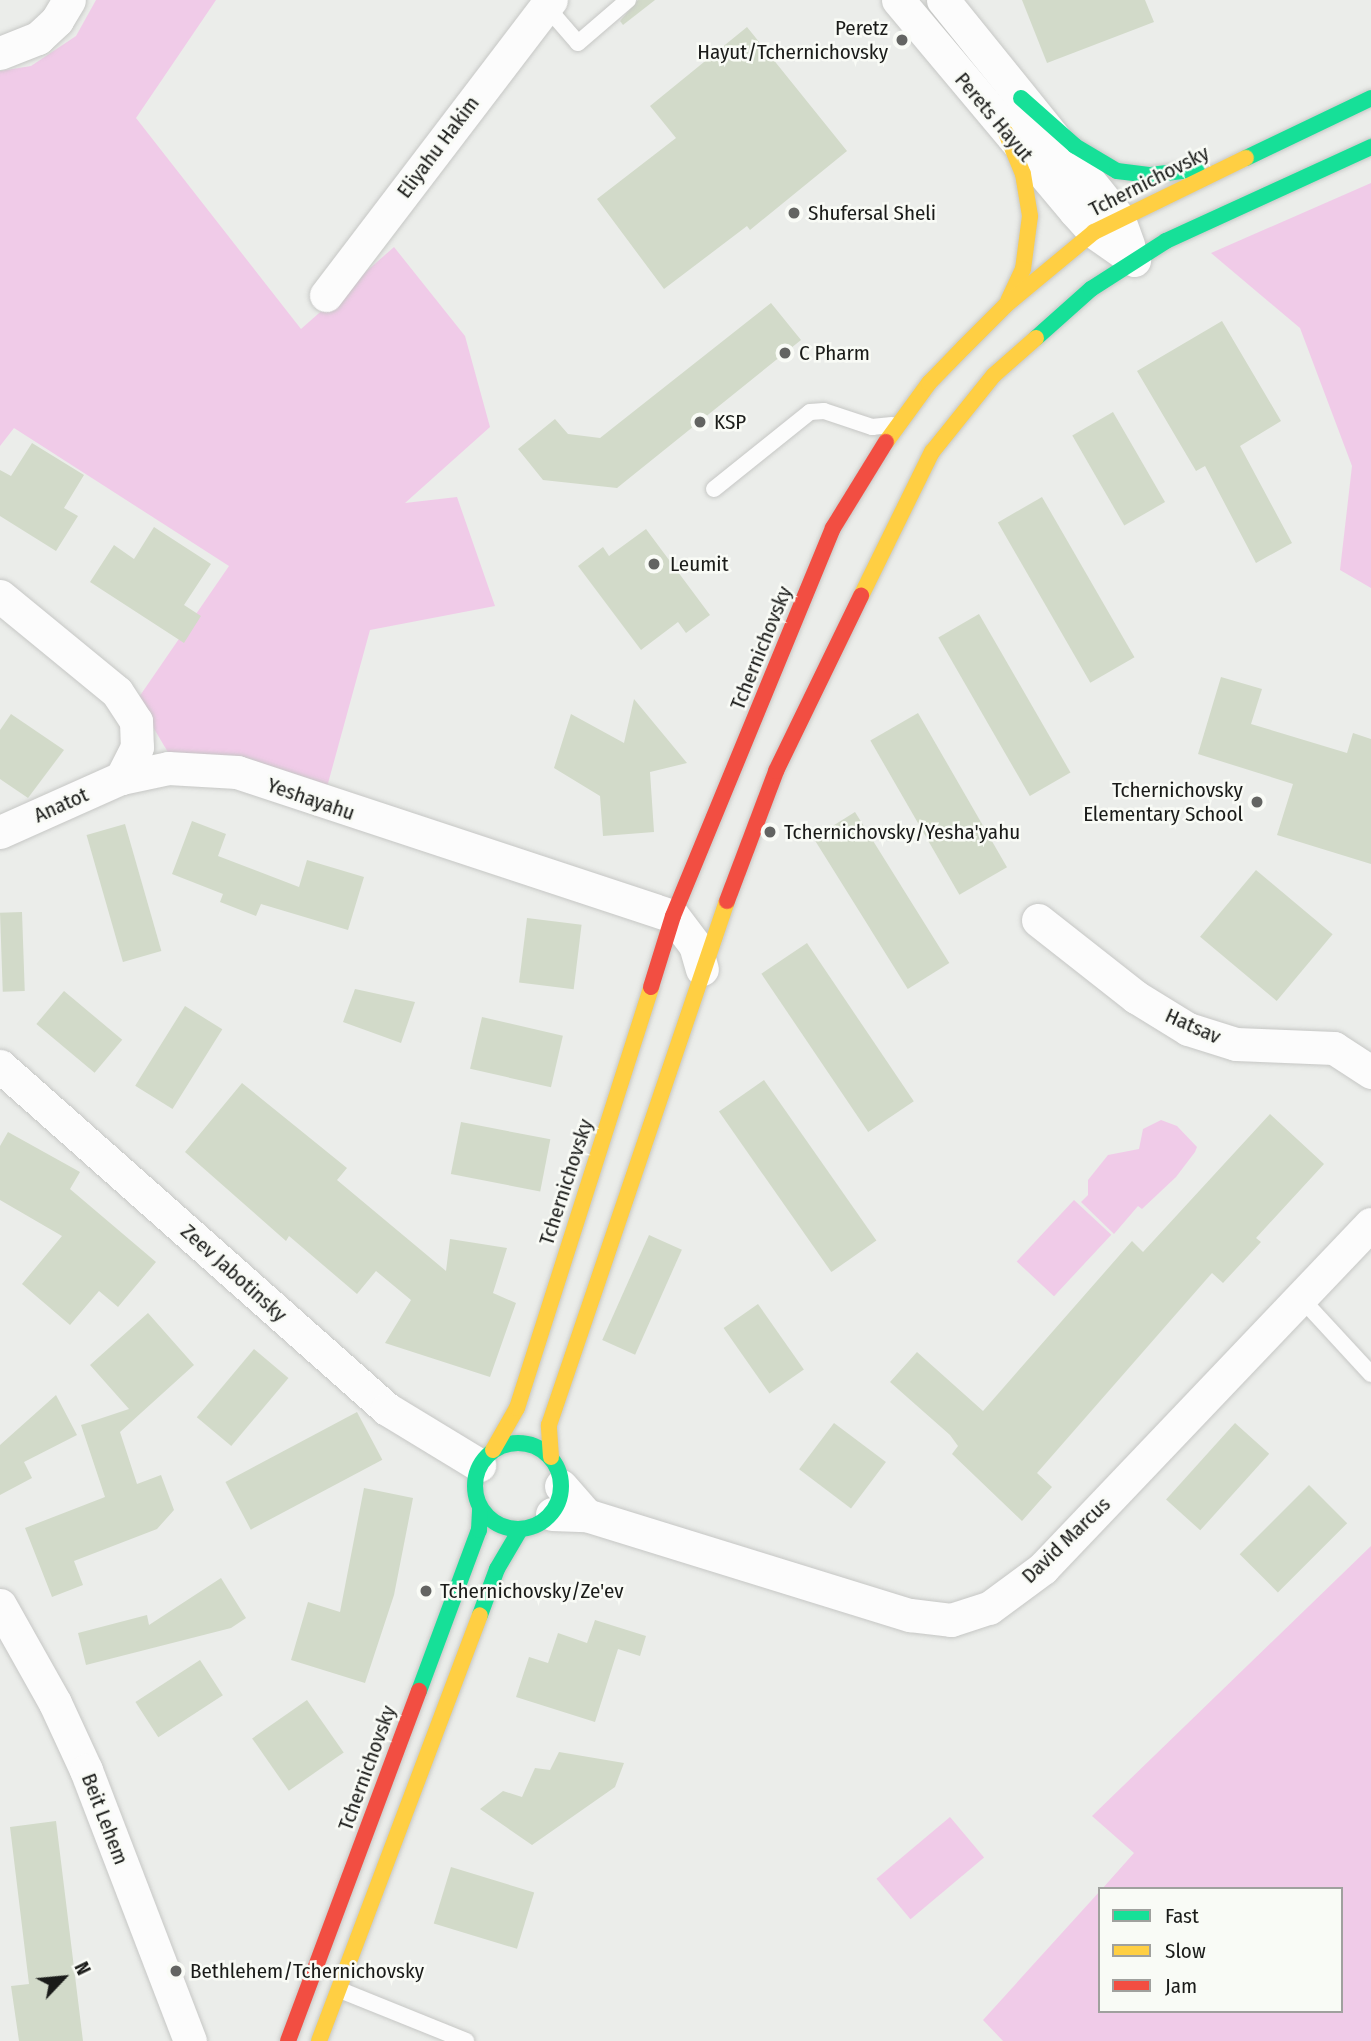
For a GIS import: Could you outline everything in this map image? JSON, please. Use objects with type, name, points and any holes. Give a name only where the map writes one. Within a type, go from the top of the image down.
[{"type":"street","points":[[0,53],[38,38],[57,20],[69,0]]},
{"type":"street","name":"Perets Hayut","points":[[898,0],[1006,133],[1106,225]]},
{"type":"street","name":"Perets Hayut","points":[[943,0],[1021,99],[1106,225]]},
{"type":"street","name":"Eliyahu Hakim","points":[[326,295],[548,3]]},
{"type":"street","name":"Tchernichovsky","points":[[486,1457],[517,1408],[673,916],[833,528],[898,423],[1006,305],[1106,225],[1230,163],[1371,98]]},
{"type":"street","points":[[1021,99],[1075,146],[1117,171],[1151,175],[1230,163]]},
{"type":"street","points":[[1006,133],[1023,174],[1030,216],[1023,269],[1006,305]]},
{"type":"street","points":[[319,2041],[497,1569],[520,1530],[555,1486],[549,1425],[702,970],[776,771],[932,452],[1012,357],[1091,289],[1134,260],[1371,147]]},
{"type":"street","points":[[1106,225],[1134,260]]},
{"type":"street","points":[[0,596],[117,692],[130,711],[136,721],[137,747],[121,778]]},
{"type":"street","name":"Yeshayahu","points":[[121,778],[168,768],[237,772],[673,916]]},
{"type":"street","name":"Anatot","points":[[0,832],[121,778]]},
{"type":"street","points":[[673,916],[695,945],[702,970]]},
{"type":"street","name":"Hatsav","points":[[1038,920],[1136,997],[1188,1029],[1236,1044],[1334,1048],[1371,1072]]},
{"type":"street","name":"Zeev Jabotinsky","points":[[0,1066],[387,1409],[486,1457]]},
{"type":"street","name":"David Marcus","points":[[555,1486],[586,1515],[910,1615],[951,1620],[989,1608],[1043,1568],[1299,1296],[1371,1224]]},
{"type":"street","points":[[520,1530],[497,1524],[480,1508],[475,1494],[486,1457],[517,1442],[541,1449],[555,1486]]},
{"type":"street","name":"Tchernichovsky","points":[[288,2041],[479,1530],[480,1508]]},
{"type":"street","name":"Beit Lehem","points":[[0,1605],[55,1703],[86,1770],[190,2041]]},
{"type":"lane","points":[[548,3],[578,43],[628,0]]},
{"type":"lane","points":[[714,489],[810,412],[824,411],[873,428],[898,423]]},
{"type":"lane","points":[[1299,1296],[1371,1374]]},
{"type":"lane","points":[[340,1990],[466,2041]]},
{"type":"shaded area","points":[[96,0],[216,0],[136,118],[301,329],[394,247],[465,336],[490,427],[405,503],[457,497],[495,606],[370,630],[327,787],[169,754],[137,700],[229,566],[14,428],[0,446],[0,71],[31,66],[76,36]]},
{"type":"shaded area","points":[[1371,183],[1371,588],[1340,570],[1352,466],[1300,328],[1211,253]]},
{"type":"shaded area","points":[[1161,1120],[1177,1126],[1197,1147],[1195,1152],[1176,1177],[1142,1209],[1138,1206],[1114,1234],[1081,1202],[1088,1195],[1088,1180],[1108,1155],[1139,1149],[1143,1129]]},
{"type":"shaded area","points":[[1074,1200],[1111,1235],[1054,1296],[1017,1261]]},
{"type":"shaded area","points":[[1371,1546],[1371,2041],[1003,2041],[983,2020],[1098,1893],[1098,2013],[1343,2013],[1343,1887],[1104,1887],[1134,1853],[1092,1816]]},
{"type":"shaded area","points":[[950,1817],[984,1858],[911,1919],[876,1879]]},
{"type":"building","points":[[638,0],[655,0],[623,25],[620,21]]},
{"type":"building","points":[[1022,0],[1145,0],[1154,22],[1047,63]]},
{"type":"building","points":[[747,27],[847,151],[750,230],[747,226],[664,289],[597,199],[676,138],[650,106]]},
{"type":"building","points":[[771,303],[801,340],[617,488],[543,480],[518,449],[555,419],[568,434],[600,438]]},
{"type":"building","points":[[1222,321],[1281,421],[1240,446],[1292,543],[1256,563],[1205,466],[1196,471],[1137,371]]},
{"type":"building","points":[[1113,412],[1165,502],[1124,526],[1072,436]]},
{"type":"building","points":[[32,443],[84,475],[64,508],[78,516],[56,551],[0,516],[0,470],[11,476]]},
{"type":"building","points":[[1042,497],[1134,657],[1090,683],[998,522]]},
{"type":"building","points":[[154,527],[211,564],[184,605],[201,616],[184,643],[90,582],[114,545],[134,559]]},
{"type":"building","points":[[646,529],[710,615],[686,633],[678,622],[641,650],[578,566],[603,547],[609,556]]},
{"type":"building","points":[[979,614],[1070,772],[1030,796],[938,638]]},
{"type":"building","name":"Tchernichovsky Elementary School","points":[[1221,677],[1262,689],[1251,724],[1347,753],[1353,733],[1371,739],[1371,864],[1277,835],[1293,784],[1198,754]]},
{"type":"building","points":[[634,699],[687,763],[650,772],[654,832],[603,836],[600,796],[554,768],[571,714],[624,743]]},
{"type":"building","points":[[918,713],[1007,867],[959,895],[870,741]]},
{"type":"building","points":[[11,714],[64,750],[28,798],[0,779],[0,730]]},
{"type":"building","points":[[855,812],[949,963],[908,989],[813,838]]},
{"type":"building","points":[[192,821],[226,834],[218,856],[299,887],[307,860],[364,877],[348,930],[261,904],[256,916],[220,902],[223,894],[172,874]]},
{"type":"building","points":[[125,824],[161,951],[123,962],[87,835]]},
{"type":"building","name":"Tchernichovsky Elementary School","points":[[1256,870],[1333,934],[1277,1001],[1200,937]]},
{"type":"building","points":[[22,912],[25,991],[3,992],[0,913]]},
{"type":"building","points":[[527,918],[582,925],[574,989],[519,983]]},
{"type":"building","points":[[807,943],[914,1101],[868,1132],[761,974]]},
{"type":"building","points":[[355,989],[415,1002],[401,1043],[343,1022]]},
{"type":"building","points":[[64,991],[122,1040],[95,1073],[36,1024]]},
{"type":"building","points":[[185,1006],[222,1029],[173,1109],[135,1086]]},
{"type":"building","points":[[482,1017],[563,1036],[551,1087],[470,1069]]},
{"type":"building","points":[[764,1080],[876,1241],[831,1272],[719,1112]]},
{"type":"building","points":[[242,1083],[347,1168],[337,1180],[446,1271],[450,1239],[507,1248],[493,1293],[516,1303],[490,1377],[385,1343],[411,1300],[376,1271],[357,1294],[289,1236],[286,1241],[185,1152]]},
{"type":"building","points":[[1270,1114],[1324,1164],[1256,1238],[1261,1242],[1223,1283],[1212,1273],[1037,1473],[1052,1487],[1022,1521],[952,1454],[958,1446],[950,1435],[890,1382],[917,1352],[983,1411],[1132,1241],[1143,1252]]},
{"type":"building","points":[[461,1122],[550,1139],[540,1191],[451,1174]]},
{"type":"building","points":[[8,1132],[80,1172],[70,1189],[156,1262],[118,1307],[99,1291],[70,1325],[22,1284],[62,1236],[0,1200],[0,1146]]},
{"type":"building","points":[[649,1235],[682,1250],[635,1355],[602,1340]]},
{"type":"building","points":[[758,1304],[804,1370],[769,1394],[724,1328]]},
{"type":"building","points":[[148,1313],[194,1365],[120,1432],[137,1484],[161,1475],[174,1510],[157,1529],[74,1561],[83,1585],[52,1597],[25,1528],[105,1497],[81,1425],[129,1409],[90,1365]]},
{"type":"building","points":[[254,1349],[288,1378],[231,1446],[197,1417]]},
{"type":"building","points":[[56,1395],[77,1435],[24,1462],[32,1478],[0,1495],[0,1445]]},
{"type":"building","points":[[357,1412],[382,1460],[251,1530],[225,1482]]},
{"type":"building","points":[[834,1423],[886,1462],[851,1508],[799,1469]]},
{"type":"building","points":[[1235,1423],[1269,1454],[1200,1530],[1166,1500]]},
{"type":"building","points":[[1309,1485],[1347,1523],[1278,1592],[1240,1554]]},
{"type":"building","points":[[364,1488],[413,1498],[394,1595],[365,1683],[291,1660],[308,1602],[340,1612]]},
{"type":"building","points":[[221,1578],[246,1618],[231,1628],[86,1665],[78,1633],[147,1615],[149,1625]]},
{"type":"building","points":[[595,1620],[646,1636],[640,1656],[618,1649],[595,1722],[516,1697],[529,1657],[548,1663],[558,1633],[587,1643]]},
{"type":"building","points":[[200,1660],[223,1695],[158,1737],[135,1702]]},
{"type":"building","points":[[307,1700],[344,1752],[289,1791],[252,1738]]},
{"type":"building","points":[[559,1752],[624,1763],[615,1787],[532,1845],[480,1809],[503,1791],[522,1797],[535,1768],[550,1770]]},
{"type":"building","points":[[56,1821],[83,2041],[19,2041],[11,1986],[29,1984],[10,1827]]},
{"type":"building","points":[[451,1867],[534,1892],[517,1949],[434,1923]]},
{"type":"traffic: fast","points":[[1021,98],[1075,146],[1117,171],[1151,175],[1197,169]]},
{"type":"traffic: fast","points":[[1246,158],[1371,98]]},
{"type":"traffic: fast","points":[[1036,338],[1091,289],[1166,241],[1371,147]]},
{"type":"traffic: fast","points":[[510,1443],[526,1443],[549,1455],[558,1469],[561,1486],[558,1503],[549,1517],[526,1529],[510,1529],[494,1522],[482,1510],[475,1494],[475,1478],[482,1462],[494,1450],[510,1443]]},
{"type":"traffic: fast","points":[[419,1691],[479,1530],[480,1508]]},
{"type":"traffic: fast","points":[[480,1615],[497,1569],[520,1530]]},
{"type":"traffic: slow","points":[[1006,133],[1023,174],[1030,216],[1023,269],[1008,301]]},
{"type":"traffic: slow","points":[[886,442],[929,383],[964,347],[1006,305],[1094,232],[1246,158]]},
{"type":"traffic: slow","points":[[861,596],[932,452],[994,375],[1036,338]]},
{"type":"traffic: slow","points":[[551,1457],[549,1425],[727,901]]},
{"type":"traffic: slow","points":[[493,1450],[517,1408],[651,987]]},
{"type":"traffic: slow","points":[[319,2041],[480,1615]]},
{"type":"traffic: jam","points":[[651,987],[673,916],[833,528],[886,442]]},
{"type":"traffic: jam","points":[[727,901],[776,771],[861,596]]},
{"type":"traffic: jam","points":[[288,2041],[419,1691]]},
{"type":"place","name":"Peretz Hayut/Tchernichovsky","points":[[902,40]]},
{"type":"place","name":"Shufersal Sheli","points":[[794,213]]},
{"type":"place","name":"C Pharm","points":[[785,353]]},
{"type":"place","name":"KSP","points":[[700,422]]},
{"type":"place","name":"Leumit","points":[[654,564]]},
{"type":"place","name":"Tchernichovsky Elementary School","points":[[1257,802]]},
{"type":"place","name":"Tchernichovsky/Yesha'yahu","points":[[770,832]]},
{"type":"place","name":"Tchernichovsky/Ze'ev","points":[[426,1591]]},
{"type":"place","name":"Bethlehem/Tchernichovsky","points":[[176,1971]]}]
